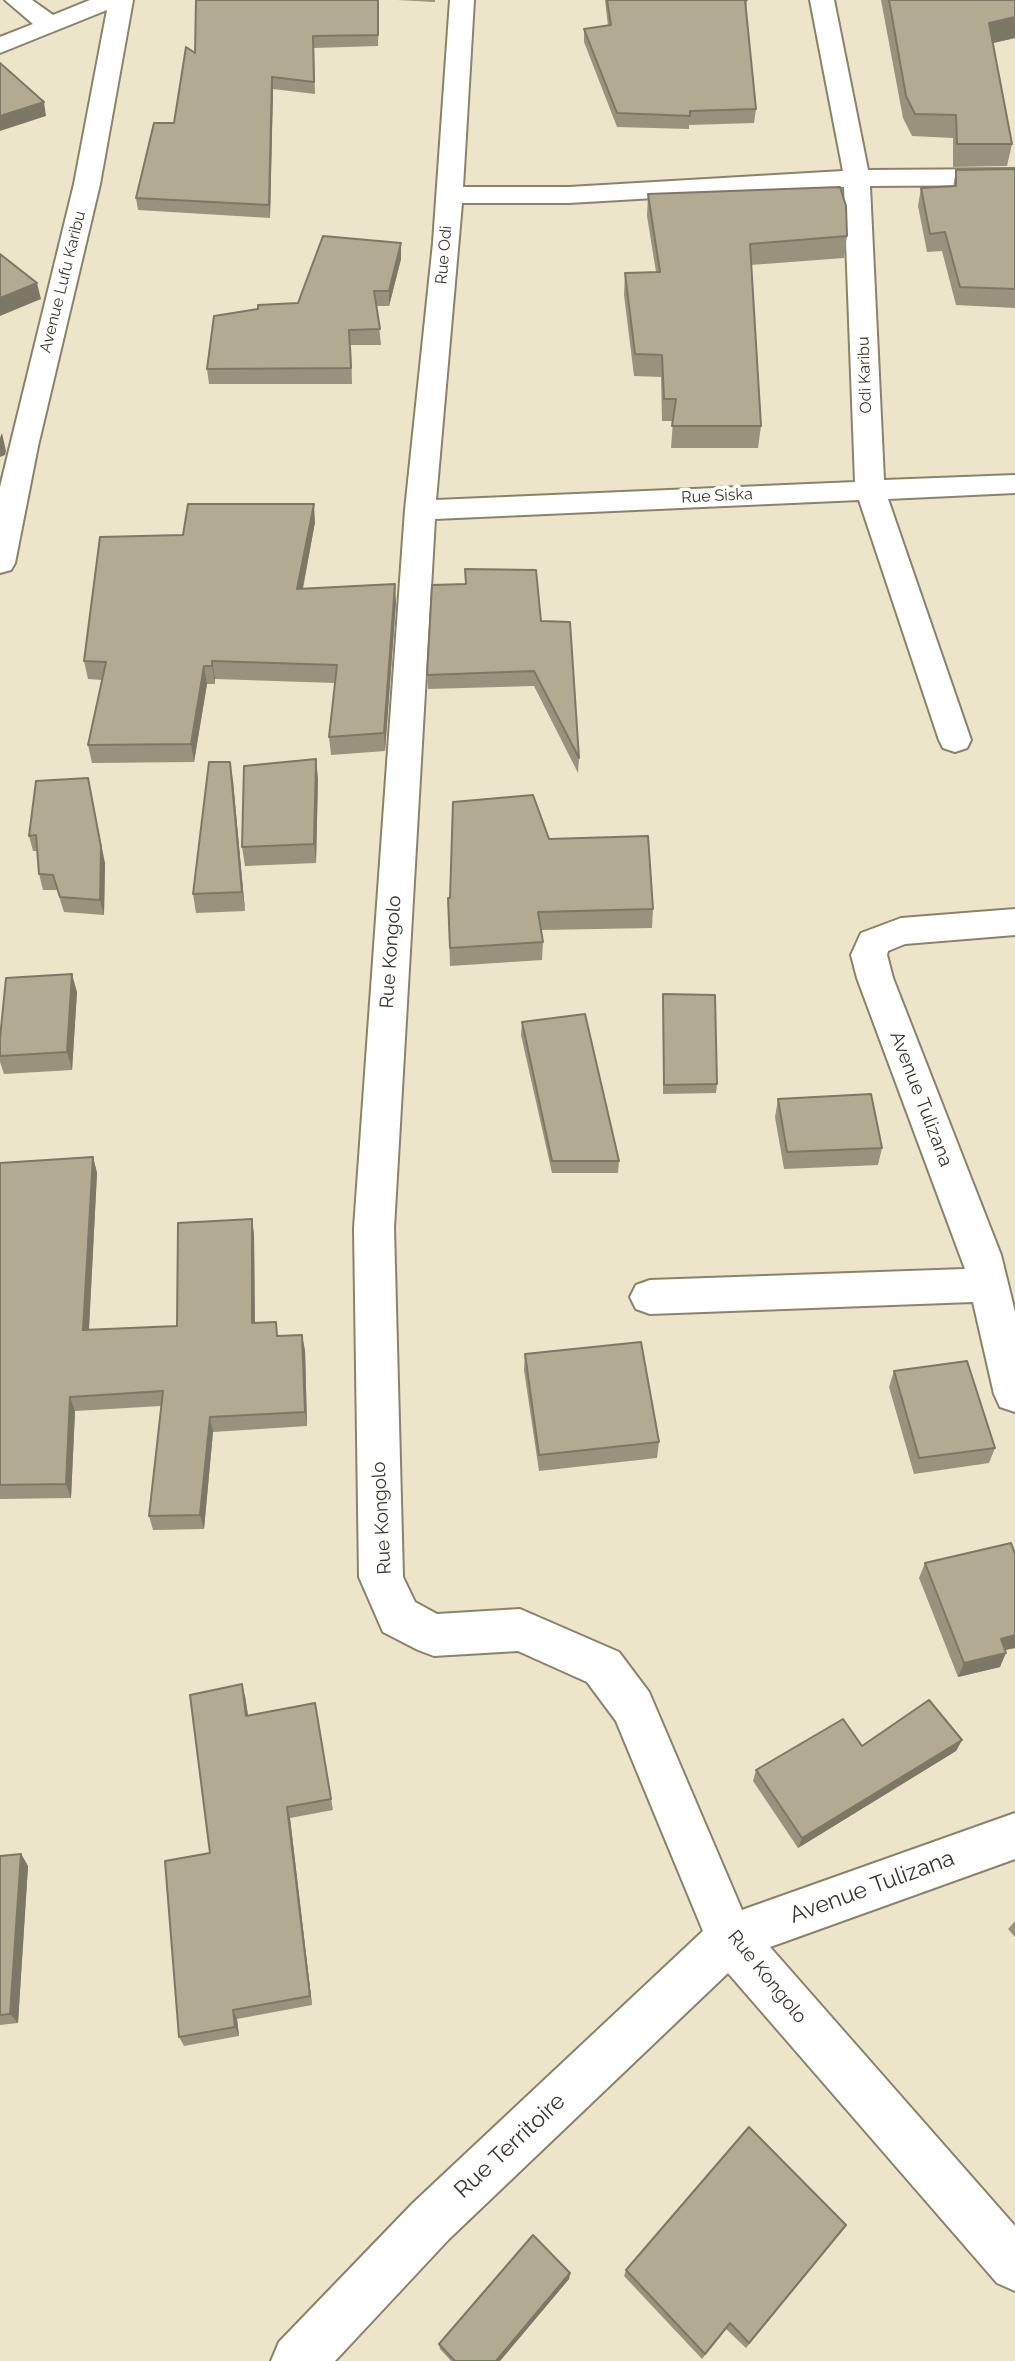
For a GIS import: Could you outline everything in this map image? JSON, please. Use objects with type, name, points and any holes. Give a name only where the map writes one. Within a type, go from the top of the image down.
[{"type":"street","points":[[17,0],[50,25]]},
{"type":"street","points":[[0,46],[110,0]]},
{"type":"street","name":"Avenue Lufu Karibu","points":[[0,563],[23,446],[88,184],[121,0]]},
{"type":"street","name":"Rue Odi","points":[[420,510],[449,195],[462,0]]},
{"type":"street","name":"Odi Karibu","points":[[822,0],[857,178],[870,489],[954,740]]},
{"type":"street","points":[[449,195],[569,195],[857,178],[1015,177]]},
{"type":"street","points":[[0,425],[23,446]]},
{"type":"street","name":"Rue Siska","points":[[420,510],[1015,484]]},
{"type":"street","name":"Rue Kongolo","points":[[420,510],[374,1228],[381,1577],[399,1617],[434,1635],[520,1630],[603,1667],[633,1707],[730,1938],[1015,2264]]},
{"type":"street","name":"Avenue Tulizana","points":[[1015,922],[901,930],[874,942],[869,955],[875,978],[981,1255],[1015,1394]]},
{"type":"street","points":[[650,1297],[989,1285]]},
{"type":"street","name":"Avenue Tulizana","points":[[730,1938],[1015,1836]]},
{"type":"street","name":"Rue Territoire","points":[[298,2361],[431,2221],[730,1938]]},
{"type":"building","points":[[196,0],[378,0],[378,35],[313,36],[314,82],[272,77],[269,205],[136,198],[154,123],[174,123],[186,47],[195,53]]},
{"type":"building","points":[[607,0],[745,0],[756,109],[690,111],[690,116],[617,113],[584,29],[611,25]]},
{"type":"building","points":[[889,0],[1015,0],[1015,17],[989,23],[1012,144],[957,144],[956,115],[915,114],[906,96]]},
{"type":"building","points":[[0,63],[44,102],[0,116]]},
{"type":"building","points":[[1015,169],[1015,289],[960,287],[945,232],[930,234],[921,188],[956,186],[956,170]]},
{"type":"building","points":[[840,187],[846,206],[847,236],[750,244],[761,426],[672,426],[676,399],[664,399],[662,355],[635,354],[625,273],[660,272],[648,194]]},
{"type":"building","points":[[323,236],[401,243],[389,291],[374,291],[380,329],[349,330],[351,368],[207,369],[214,316],[258,309],[258,305],[298,303]]},
{"type":"building","points":[[0,254],[37,283],[0,298]]},
{"type":"building","points":[[188,504],[314,504],[297,589],[395,584],[384,733],[329,737],[337,665],[212,661],[212,666],[204,666],[191,744],[88,745],[106,662],[84,661],[100,537],[183,535]]},
{"type":"building","points":[[465,569],[536,570],[541,621],[570,622],[579,758],[534,671],[427,675],[432,585],[466,584]]},
{"type":"building","points":[[316,759],[314,844],[242,847],[244,766]]},
{"type":"building","points":[[209,762],[230,762],[242,892],[193,894]]},
{"type":"building","points":[[88,778],[101,847],[100,900],[60,897],[53,875],[39,874],[36,835],[29,836],[36,781]]},
{"type":"building","points":[[533,795],[549,839],[648,836],[653,909],[538,912],[543,942],[450,948],[448,898],[453,802]]},
{"type":"building","points":[[72,974],[67,1052],[0,1056],[6,978]]},
{"type":"building","points":[[663,994],[715,995],[717,1084],[664,1085]]},
{"type":"building","points":[[585,1014],[619,1161],[552,1161],[522,1022]]},
{"type":"building","points":[[871,1094],[882,1148],[787,1152],[778,1099]]},
{"type":"building","points":[[93,1157],[83,1330],[177,1326],[178,1223],[252,1219],[252,1323],[276,1322],[277,1336],[302,1335],[305,1412],[210,1417],[200,1515],[149,1516],[163,1391],[70,1397],[66,1484],[0,1485],[0,1163]]},
{"type":"building","points":[[641,1342],[659,1442],[539,1455],[525,1354]]},
{"type":"building","points":[[967,1361],[995,1448],[919,1458],[894,1371]]},
{"type":"building","points":[[1011,1543],[1015,1554],[1015,1635],[1001,1639],[1006,1653],[964,1663],[925,1563]]},
{"type":"building","points":[[242,1684],[246,1716],[315,1703],[331,1799],[287,1807],[310,1996],[233,2010],[235,2027],[179,2037],[165,1861],[210,1853],[190,1695]]},
{"type":"building","points":[[929,1700],[962,1740],[802,1838],[756,1770],[843,1719],[862,1746]]},
{"type":"building","points":[[21,1854],[10,2014],[0,2015],[0,1856]]},
{"type":"building","points":[[749,2127],[846,2225],[749,2343],[730,2323],[705,2354],[626,2270]]},
{"type":"building","points":[[533,2235],[570,2273],[496,2361],[455,2361],[439,2344]]}]
